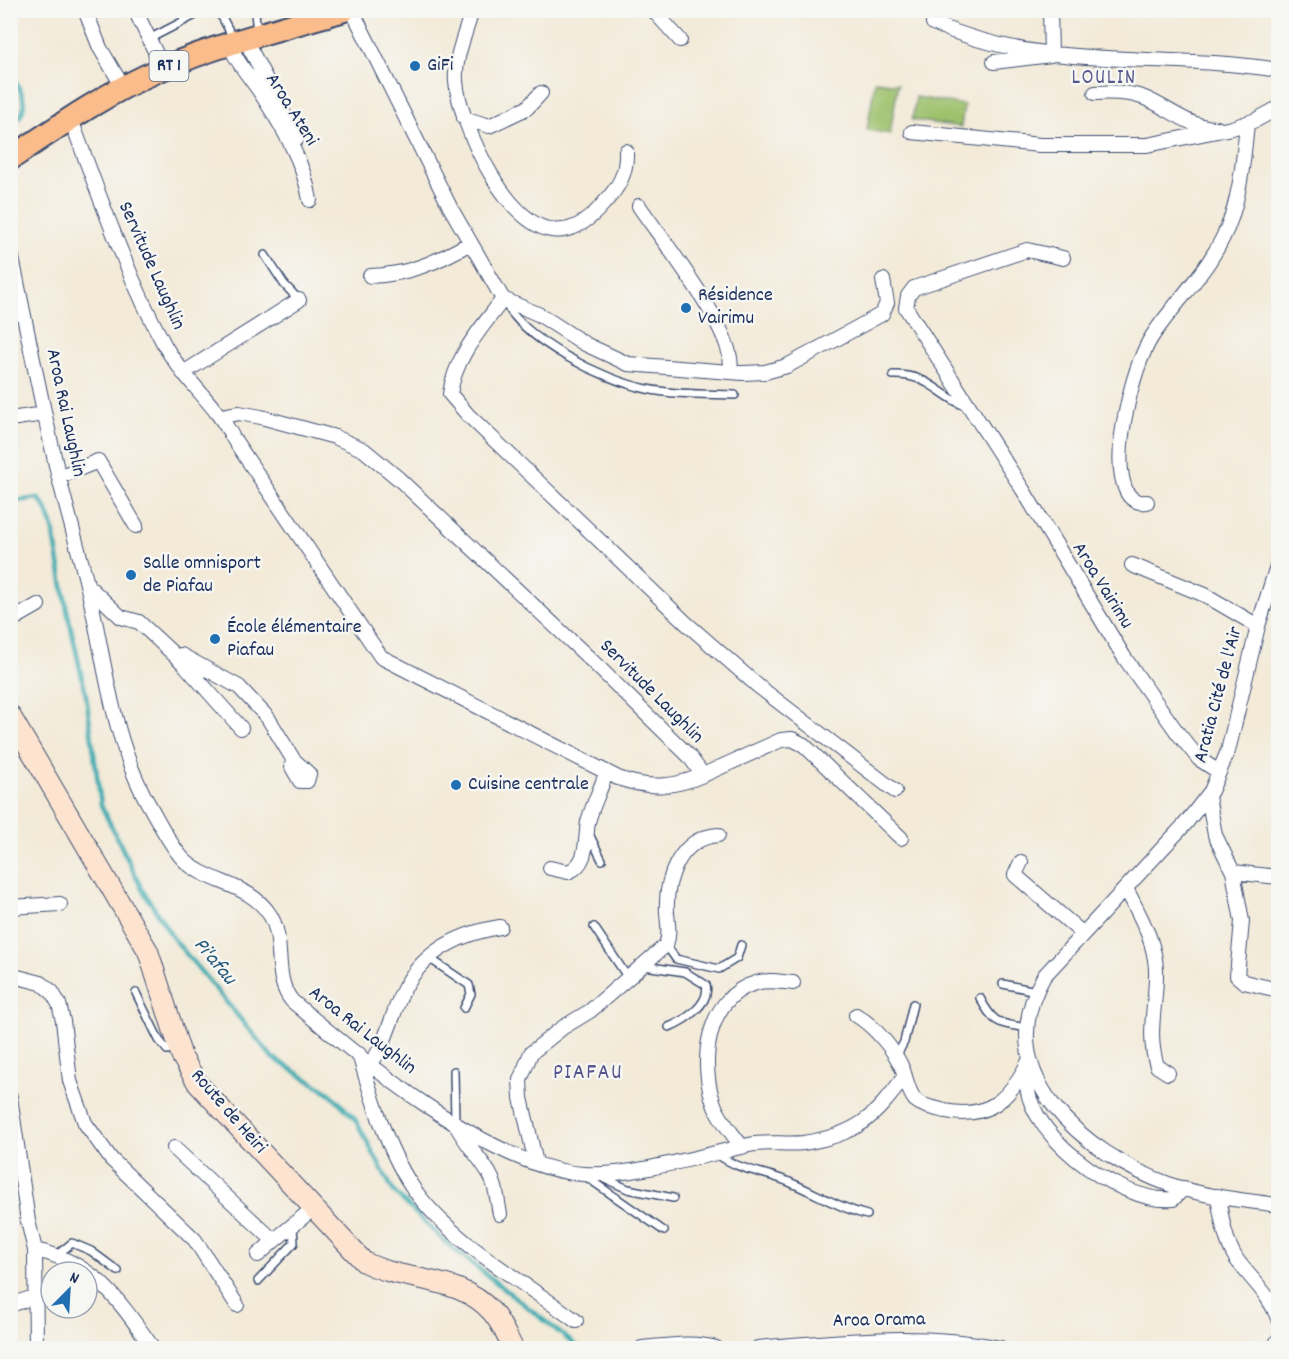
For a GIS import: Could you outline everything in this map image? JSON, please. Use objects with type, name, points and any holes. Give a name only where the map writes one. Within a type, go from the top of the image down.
[{"type":"main road","name":"RT 1","points":[[10,159],[70,117],[123,87],[163,68],[242,40],[344,10]]},
{"type":"main road","name":"Route de Heiri","points":[[10,715],[148,951],[180,1048],[198,1084],[364,1262],[390,1273],[466,1291],[492,1312],[513,1348]]},
{"type":"street","points":[[85,10],[100,48],[123,87]]},
{"type":"street","points":[[135,10],[163,68]]},
{"type":"street","points":[[352,10],[470,243],[503,299],[540,315],[585,344],[628,364],[674,369],[765,372],[787,366],[882,314],[887,303],[884,280]]},
{"type":"street","points":[[472,10],[457,61],[456,81],[464,118],[472,140],[498,186],[512,205],[546,229],[561,231],[575,226],[595,214],[621,182],[626,167],[626,151]]},
{"type":"street","points":[[653,10],[680,40]]},
{"type":"street","points":[[1050,10],[1051,55]]},
{"type":"street","points":[[933,23],[983,42],[1051,55],[1164,59],[1278,70]]},
{"type":"street","points":[[242,40],[313,170]]},
{"type":"street","name":"Aroa Ateni","points":[[242,40],[239,66],[262,96],[300,160],[306,174],[310,200]]},
{"type":"street","points":[[994,62],[1051,55]]},
{"type":"street","points":[[1095,93],[1123,92],[1144,98],[1192,124],[1205,128],[1232,128]]},
{"type":"street","points":[[464,118],[489,126],[526,108],[541,93]]},
{"type":"street","points":[[912,132],[1005,143],[1124,145],[1188,139],[1247,123],[1278,108]]},
{"type":"street","name":"Servitude Laughlin","points":[[70,117],[105,211],[165,345],[183,373],[222,416],[233,438],[381,657],[606,773],[640,786],[661,787],[702,775],[689,756],[589,658],[407,487],[364,450],[335,437],[261,417],[239,413],[222,416]]},
{"type":"street","points":[[1148,502],[1132,500],[1125,491],[1119,452],[1126,414],[1153,334],[1209,262],[1231,218],[1247,123]]},
{"type":"street","points":[[639,206],[713,314],[730,355],[730,371]]},
{"type":"street","points":[[370,276],[402,273],[435,262],[470,243]]},
{"type":"street","name":"Aroa Rai Laughlin","points":[[10,248],[59,477],[87,585],[118,727],[148,804],[183,859],[197,869],[250,895],[271,917],[276,932],[285,993],[304,1011],[402,1089],[455,1123],[537,1163],[588,1174],[623,1171],[746,1146],[804,1143],[854,1130],[874,1115],[905,1076]]},
{"type":"street","name":"Aroa Vairimu","points":[[1063,258],[1027,250],[914,288],[908,296],[906,308],[910,318],[1023,490],[1124,657],[1199,759],[1219,772]]},
{"type":"street","points":[[503,299],[461,357],[453,376],[450,394],[476,423],[686,623],[758,686],[895,791]]},
{"type":"street","points":[[183,373],[299,300]]},
{"type":"street","points":[[10,418],[45,414]]},
{"type":"street","points":[[59,477],[98,461],[136,526]]},
{"type":"street","name":"Aratia Cité de l'Air","points":[[1278,563],[1258,626],[1228,750],[1208,796],[1186,823],[1044,976],[1029,1010],[1027,1028],[1030,1059],[1044,1095],[1085,1138],[1125,1165],[1184,1188],[1218,1196],[1278,1205]]},
{"type":"street","points":[[1132,565],[1205,595],[1258,626]]},
{"type":"street","points":[[87,585],[121,617],[139,622],[183,663],[241,728]]},
{"type":"street","points":[[1270,586],[1278,601]]},
{"type":"street","points":[[10,621],[38,605]]},
{"type":"street","points":[[160,644],[239,687],[268,718],[293,759]]},
{"type":"street","points":[[702,775],[781,740],[792,739],[804,745],[902,838]]},
{"type":"street","points":[[550,868],[560,871],[574,869],[583,856],[589,834],[588,824],[606,773]]},
{"type":"street","points":[[1208,796],[1215,835],[1233,872],[1242,921],[1237,976],[1244,982],[1278,990]]},
{"type":"street","points":[[537,1163],[521,1098],[520,1080],[524,1065],[531,1053],[543,1042],[590,1011],[666,945],[669,931],[668,895],[677,861],[698,840],[718,835]]},
{"type":"street","points":[[1021,862],[1015,875],[1082,933]]},
{"type":"street","points":[[1233,872],[1278,877]]},
{"type":"street","points":[[1126,888],[1153,944],[1156,970],[1150,1046],[1157,1066],[1168,1073]]},
{"type":"street","points":[[10,907],[60,904]]},
{"type":"street","points":[[372,1064],[383,1046],[402,994],[414,971],[427,956],[465,935],[500,927]]},
{"type":"street","points":[[10,975],[41,983],[52,992],[59,1004],[63,1020],[70,1081],[85,1123],[111,1159],[195,1240],[237,1305]]},
{"type":"street","points":[[746,1146],[714,1107],[708,1085],[710,1030],[717,1014],[741,990],[767,981],[793,983]]},
{"type":"street","points":[[856,1015],[883,1040],[896,1057],[914,1099],[925,1106],[973,1114],[987,1110],[1016,1084],[1030,1059]]},
{"type":"street","points":[[359,1053],[370,1093],[395,1154],[410,1184],[428,1207],[458,1234],[576,1322]]},
{"type":"street","name":"Aratia Cité de l'Air","points":[[1030,1059],[1025,1080],[1029,1101],[1045,1127],[1063,1147],[1108,1180],[1150,1198],[1173,1199],[1184,1188]]},
{"type":"street","points":[[10,1097],[14,1145],[35,1250],[36,1348]]},
{"type":"street","name":"Aroa Rai Laughlin","points":[[455,1123],[467,1146],[489,1173],[496,1190],[500,1214]]},
{"type":"street","points":[[174,1148],[276,1239]]},
{"type":"street","points":[[1218,1196],[1222,1220],[1236,1258],[1268,1295],[1278,1318]]},
{"type":"street","points":[[258,1256],[315,1207]]},
{"type":"street","points":[[35,1250],[70,1259],[88,1271],[107,1289],[153,1348]]},
{"type":"street","points":[[10,1305],[37,1296]]},
{"type":"street","name":"Aroa Orama","points":[[758,1348],[895,1338],[952,1340],[1001,1348]]},
{"type":"street","points":[[1274,1348],[1278,1340]]},
{"type":"street","points":[[642,1348],[668,1345],[716,1348]]},
{"type":"lane","points":[[149,39],[205,10]]},
{"type":"lane","points":[[214,10],[242,40],[254,22],[256,11]]},
{"type":"lane","points":[[265,255],[284,284],[299,300]]},
{"type":"lane","points":[[503,299],[511,314],[520,324],[557,349],[617,381],[648,390],[735,395]]},
{"type":"lane","name":"Aroa Vairimu","points":[[893,375],[921,378],[940,389],[952,400],[968,407]]},
{"type":"lane","points":[[589,834],[602,860]]},
{"type":"lane","points":[[594,927],[628,978]]},
{"type":"lane","points":[[666,945],[676,959],[719,969],[737,958],[741,945]]},
{"type":"lane","points":[[427,956],[469,985],[471,994],[464,1008]]},
{"type":"lane","points":[[644,966],[685,972],[706,985],[708,992],[705,999],[678,1024],[669,1028]]},
{"type":"lane","points":[[1003,984],[1036,991]]},
{"type":"lane","points":[[136,993],[154,1031],[167,1050],[180,1048]]},
{"type":"lane","points":[[980,998],[990,1017],[997,1023],[1027,1028]]},
{"type":"lane","points":[[896,1057],[904,1042],[913,1004]]},
{"type":"lane","name":"Aroa Rai Laughlin","points":[[454,1071],[455,1123]]},
{"type":"lane","points":[[716,1153],[737,1168],[790,1182],[847,1210],[867,1215]]},
{"type":"lane","name":"Aroa Rai Laughlin","points":[[588,1174],[628,1189],[673,1198]]},
{"type":"lane","name":"Aroa Rai Laughlin","points":[[588,1174],[594,1185],[664,1231]]},
{"type":"lane","points":[[258,1281],[294,1243],[291,1235],[293,1226]]},
{"type":"lane","points":[[57,1255],[72,1243],[91,1251],[118,1271]]},
{"type":"green space","points":[[875,81],[898,84],[890,134],[867,130]]},
{"type":"green space","points":[[916,97],[964,105],[961,127],[912,120]]},
{"type":"waterway","name":"Pi'afau","points":[[10,69],[24,100],[22,113],[10,127]]},
{"type":"waterway","name":"Pi'afau","points":[[10,502],[38,498],[46,508],[53,528],[67,610],[86,695],[101,805],[142,889],[173,938],[272,1057],[331,1094],[355,1119],[394,1192],[444,1241],[579,1348]]},
{"type":"place","name":"GiFi","points":[[415,66]]},
{"type":"place","name":"Résidence Vairimu","points":[[686,308]]},
{"type":"place","name":"Salle omnisport de Piafau","points":[[131,575]]},
{"type":"place","name":"École élémentaire Piafau","points":[[215,639]]},
{"type":"place","name":"Cuisine centrale","points":[[456,785]]},
{"type":"district","name":"LOULIN","points":[[1104,79]]},
{"type":"district","name":"PIAFAU","points":[[588,1073]]}]
